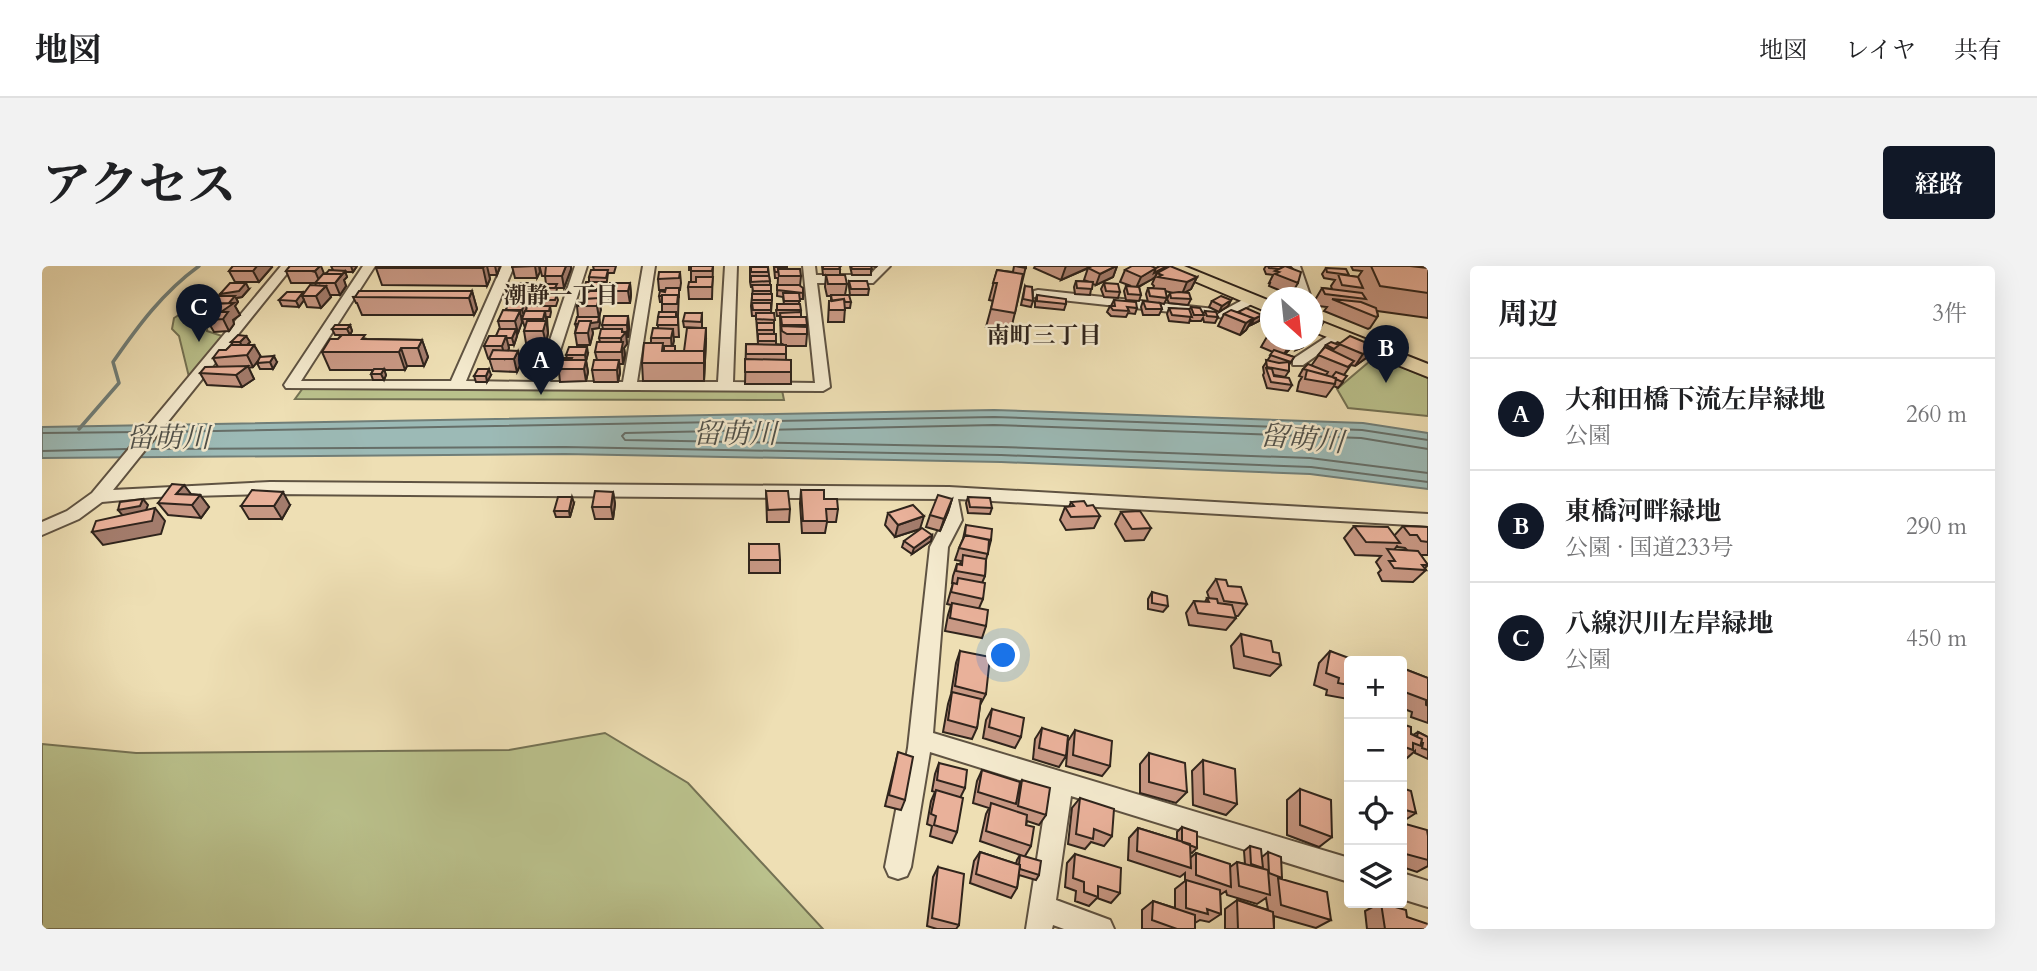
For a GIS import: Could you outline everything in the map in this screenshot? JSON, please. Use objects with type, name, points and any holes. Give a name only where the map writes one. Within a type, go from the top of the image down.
[{"type":"highway","points":[[1168,266],[1260,299]]},
{"type":"highway","points":[[1189,266],[1260,299]]},
{"type":"highway","points":[[1323,318],[1428,359]]},
{"type":"highway","points":[[1323,328],[1428,371]]},
{"type":"street","points":[[42,529],[73,515],[100,493],[287,266]]},
{"type":"street","points":[[369,266],[291,385],[823,387],[810,273],[873,279],[884,266]]},
{"type":"street","points":[[456,387],[508,266]]},
{"type":"street","points":[[541,387],[581,266]]},
{"type":"street","points":[[629,387],[649,266]]},
{"type":"street","points":[[725,387],[731,266]]},
{"type":"street","points":[[1294,266],[1301,287]]},
{"type":"street","points":[[1038,294],[1194,309],[1218,315],[1260,302]]},
{"type":"street","points":[[1298,362],[1339,335]]},
{"type":"street","points":[[100,493],[270,488],[949,493],[1428,520]]},
{"type":"street","points":[[898,867],[914,803],[923,740],[939,548],[953,520],[949,493]]},
{"type":"street","points":[[923,740],[1344,868]]},
{"type":"street","points":[[1061,783],[1040,918],[1101,929]]},
{"type":"street","points":[[1407,888],[1428,894]]},
{"type":"green space","points":[[208,303],[207,331],[225,337],[189,377],[179,336],[172,329],[174,318],[190,308]]},
{"type":"green space","points":[[1376,356],[1428,378],[1428,416],[1348,408],[1337,389]]},
{"type":"green space","points":[[303,388],[782,390],[784,400],[295,399]]},
{"type":"green space","points":[[605,733],[688,783],[823,929],[42,929],[42,744],[136,753],[509,750]]},
{"type":"water","name":"留萌川","points":[[994,410],[1363,423],[1428,433],[1428,489],[1310,474],[1001,462],[565,454],[42,458],[42,427]]},
{"type":"building","points":[[233,266],[257,266],[253,271],[229,271]]},
{"type":"building","points":[[290,266],[320,266],[315,271],[286,271]]},
{"type":"building","points":[[377,266],[484,266],[376,268]]},
{"type":"building","points":[[546,266],[566,266],[562,276],[545,276]]},
{"type":"building","points":[[691,266],[713,266],[712,271],[691,271]]},
{"type":"building","points":[[823,266],[839,266],[840,269],[823,269]]},
{"type":"building","points":[[851,266],[871,266],[872,269],[852,269]]},
{"type":"building","points":[[1116,266],[1100,274],[1088,268]]},
{"type":"building","points":[[1132,266],[1156,268],[1141,277],[1125,270]]},
{"type":"building","points":[[1167,266],[1154,273],[1156,268]]},
{"type":"building","points":[[1170,266],[1197,277],[1187,282],[1158,277],[1162,275],[1157,273]]},
{"type":"building","points":[[1268,266],[1285,266],[1279,269]]},
{"type":"building","points":[[1285,266],[1301,272],[1298,283],[1275,274],[1279,272],[1275,271]]},
{"type":"building","points":[[1371,266],[1428,268],[1428,293],[1380,286]]},
{"type":"building","points":[[751,267],[768,267],[768,272],[751,272]]},
{"type":"building","points":[[774,267],[787,269],[778,269],[778,272],[775,272]]},
{"type":"building","points":[[1326,268],[1346,269],[1349,275],[1327,272]]},
{"type":"building","points":[[778,269],[800,269],[801,276],[779,276]]},
{"type":"building","points":[[329,270],[345,271],[340,277],[342,274],[326,274]]},
{"type":"building","points":[[591,270],[608,270],[606,278],[589,277]]},
{"type":"building","points":[[997,270],[1023,274],[1015,313],[991,309]]},
{"type":"building","points":[[659,272],[680,272],[679,278],[658,279]]},
{"type":"building","points":[[323,274],[342,274],[335,283],[315,283]]},
{"type":"building","points":[[1338,274],[1358,277],[1363,288],[1342,285]]},
{"type":"building","points":[[826,275],[845,275],[847,284],[828,284]]},
{"type":"building","points":[[751,276],[769,276],[770,281],[751,282]]},
{"type":"building","points":[[696,277],[713,277],[712,287],[688,287],[689,282],[696,282]]},
{"type":"building","points":[[849,281],[867,281],[869,289],[851,289]]},
{"type":"building","points":[[1076,281],[1093,282],[1092,289],[1077,288]]},
{"type":"building","points":[[586,282],[606,282],[605,289],[584,289]]},
{"type":"building","points":[[230,283],[246,283],[239,291],[220,294]]},
{"type":"building","points":[[514,283],[535,283],[533,290],[511,290]]},
{"type":"building","points":[[610,283],[630,283],[628,291],[608,291]]},
{"type":"building","points":[[1104,283],[1118,284],[1120,292],[1106,291]]},
{"type":"building","points":[[542,284],[557,284],[555,288],[541,288]]},
{"type":"building","points":[[310,285],[326,286],[316,296],[302,296]]},
{"type":"building","points":[[752,285],[771,285],[771,291],[753,291]]},
{"type":"building","points":[[777,285],[799,285],[803,288],[803,293],[777,290]]},
{"type":"building","points":[[1025,286],[1032,287],[1033,301],[1023,299]]},
{"type":"building","points":[[1126,286],[1139,287],[1141,295],[1128,294]]},
{"type":"building","points":[[666,288],[679,288],[679,296],[659,296],[660,291],[665,292]]},
{"type":"building","points":[[1148,288],[1165,289],[1167,298],[1150,296]]},
{"type":"building","points":[[1323,288],[1362,293],[1366,299],[1325,294]]},
{"type":"building","points":[[359,291],[472,291],[469,298],[355,297]]},
{"type":"building","points":[[604,291],[601,300],[586,299],[584,294]]},
{"type":"building","points":[[287,292],[303,292],[296,301],[279,300]]},
{"type":"building","points":[[515,292],[529,292],[526,299],[512,299]]},
{"type":"building","points":[[783,293],[799,293],[800,301],[784,301]]},
{"type":"building","points":[[1170,293],[1189,293],[1191,299],[1171,298]]},
{"type":"building","points":[[533,294],[557,294],[555,300],[531,300]]},
{"type":"building","points":[[752,294],[772,294],[772,300],[752,300]]},
{"type":"building","points":[[662,295],[678,295],[677,304],[662,304]]},
{"type":"building","points":[[831,295],[849,295],[851,302],[845,302],[844,299],[832,301]]},
{"type":"building","points":[[1037,295],[1066,299],[1066,304],[1037,301]]},
{"type":"building","points":[[214,296],[235,296],[229,303],[208,304]]},
{"type":"building","points":[[1221,296],[1231,300],[1222,306],[1212,301]]},
{"type":"building","points":[[599,298],[597,306],[577,306],[582,299]]},
{"type":"building","points":[[844,299],[845,310],[829,310],[829,301]]},
{"type":"building","points":[[1332,299],[1361,302],[1376,308],[1378,316],[1376,317]]},
{"type":"building","points":[[1114,300],[1136,302],[1137,308],[1127,307],[1129,311],[1113,310],[1110,306],[1115,306]]},
{"type":"building","points":[[509,301],[525,301],[522,310],[506,310]]},
{"type":"building","points":[[1143,301],[1160,303],[1162,309],[1146,309]]},
{"type":"building","points":[[234,303],[221,312],[228,312],[223,319],[207,320],[213,313],[207,313],[214,304]]},
{"type":"building","points":[[752,303],[771,303],[771,310],[753,310]]},
{"type":"building","points":[[777,304],[800,304],[801,310],[777,310]]},
{"type":"building","points":[[527,306],[550,306],[549,311],[526,311]]},
{"type":"building","points":[[1191,307],[1200,308],[1204,315],[1194,315]]},
{"type":"building","points":[[1169,308],[1189,309],[1192,317],[1172,315]]},
{"type":"building","points":[[1246,308],[1260,316],[1254,319],[1238,312]]},
{"type":"building","points":[[503,310],[520,311],[515,321],[498,321]]},
{"type":"building","points":[[1231,310],[1253,318],[1246,323],[1224,314]]},
{"type":"building","points":[[525,311],[545,311],[543,319],[522,319]]},
{"type":"building","points":[[1205,311],[1216,312],[1218,317],[1207,316]]},
{"type":"building","points":[[659,312],[676,312],[676,317],[658,317]]},
{"type":"building","points":[[801,312],[801,317],[781,317],[781,320],[780,313]]},
{"type":"building","points":[[685,313],[702,313],[701,322],[683,321]]},
{"type":"building","points":[[756,313],[774,313],[775,320],[756,319]]},
{"type":"building","points":[[604,316],[628,316],[627,325],[602,325]]},
{"type":"building","points":[[577,317],[599,317],[598,322],[579,321],[575,324]]},
{"type":"building","points":[[658,317],[678,317],[678,325],[657,325]]},
{"type":"building","points":[[781,317],[806,317],[807,325],[782,325]]},
{"type":"building","points":[[527,321],[546,321],[543,331],[524,331]]},
{"type":"building","points":[[579,321],[591,321],[588,333],[575,333]]},
{"type":"building","points":[[757,323],[774,323],[774,330],[757,330]]},
{"type":"building","points":[[335,325],[350,325],[347,329],[332,329]]},
{"type":"building","points":[[781,326],[807,327],[807,334],[787,334],[782,331]]},
{"type":"building","points":[[994,326],[1011,328],[1010,336],[993,333]]},
{"type":"building","points":[[653,328],[673,329],[671,338],[651,338]]},
{"type":"building","points":[[687,328],[706,328],[704,351],[684,351]]},
{"type":"building","points":[[499,329],[516,329],[512,338],[507,338],[496,336]]},
{"type":"building","points":[[601,329],[622,329],[622,332],[626,332],[621,338],[599,338]]},
{"type":"building","points":[[758,334],[776,334],[776,341],[758,341]]},
{"type":"building","points":[[238,335],[246,336],[240,342],[231,342]]},
{"type":"building","points":[[342,335],[365,335],[362,339],[422,340],[418,348],[401,348],[399,352],[322,352],[330,339],[338,339]]},
{"type":"building","points":[[489,336],[506,336],[502,346],[484,346]]},
{"type":"building","points":[[1350,336],[1374,346],[1363,354],[1339,344]]},
{"type":"building","points":[[597,342],[623,342],[621,352],[595,352]]},
{"type":"building","points":[[1331,342],[1339,345],[1334,349],[1326,345]]},
{"type":"building","points":[[644,343],[663,343],[662,351],[704,351],[704,363],[642,363]]},
{"type":"building","points":[[746,344],[786,345],[786,354],[746,354]]},
{"type":"building","points":[[231,345],[254,345],[247,355],[213,358],[219,350],[226,350]]},
{"type":"building","points":[[664,346],[675,346],[675,351],[664,351]]},
{"type":"building","points":[[569,347],[587,347],[585,355],[566,355]]},
{"type":"building","points":[[1325,347],[1354,361],[1348,367],[1318,355]]},
{"type":"building","points":[[493,350],[518,351],[514,359],[489,359]]},
{"type":"building","points":[[1274,350],[1294,357],[1291,362],[1270,355]]},
{"type":"building","points":[[274,356],[270,362],[257,363],[260,357]]},
{"type":"building","points":[[745,359],[791,360],[791,372],[745,372]]},
{"type":"building","points":[[560,360],[586,360],[584,369],[558,369]]},
{"type":"building","points":[[594,360],[619,360],[617,370],[592,370]]},
{"type":"building","points":[[1266,360],[1289,362],[1289,371],[1267,367]]},
{"type":"building","points":[[1308,364],[1328,372],[1326,375],[1303,369]]},
{"type":"building","points":[[248,366],[236,375],[200,373],[205,367]]},
{"type":"building","points":[[1266,368],[1272,369],[1274,376],[1289,378],[1292,385],[1271,382]]},
{"type":"building","points":[[374,369],[384,369],[381,374],[371,374]]},
{"type":"building","points":[[478,369],[489,369],[486,376],[474,376]]},
{"type":"building","points":[[1307,370],[1336,378],[1335,384],[1305,379]]},
{"type":"building","points":[[1336,372],[1347,376],[1342,382],[1332,377]]},
{"type":"building","points":[[172,484],[184,485],[176,494],[200,495],[192,505],[158,503]]},
{"type":"building","points":[[252,490],[283,492],[274,506],[241,506]]},
{"type":"building","points":[[801,490],[824,490],[824,499],[837,499],[838,509],[826,509],[827,521],[803,521]]},
{"type":"building","points":[[595,491],[613,492],[611,507],[592,507]]},
{"type":"building","points":[[766,491],[788,491],[790,509],[768,510]]},
{"type":"building","points":[[938,495],[952,499],[944,519],[930,515]]},
{"type":"building","points":[[558,497],[572,497],[569,511],[554,511]]},
{"type":"building","points":[[968,497],[990,498],[992,508],[970,507]]},
{"type":"building","points":[[143,499],[140,506],[118,510],[120,502]]},
{"type":"building","points":[[1084,501],[1087,506],[1093,505],[1100,516],[1071,517],[1065,507],[1074,506],[1071,502]]},
{"type":"building","points":[[913,505],[924,516],[898,525],[888,513]]},
{"type":"building","points":[[155,508],[152,521],[92,532],[96,521]]},
{"type":"building","points":[[1140,511],[1151,528],[1132,529],[1121,512]]},
{"type":"building","points":[[966,525],[992,529],[991,540],[965,535]]},
{"type":"building","points":[[1354,526],[1388,527],[1400,543],[1366,542]]},
{"type":"building","points":[[1403,526],[1428,527],[1428,542],[1421,541],[1417,535],[1410,535]]},
{"type":"building","points":[[922,528],[932,535],[914,548],[904,541]]},
{"type":"building","points":[[965,535],[989,540],[988,554],[959,548]]},
{"type":"building","points":[[749,544],[779,544],[780,560],[749,560]]},
{"type":"building","points":[[1387,549],[1418,551],[1428,565],[1422,565],[1426,570],[1394,568],[1389,561],[1395,561]]},
{"type":"building","points":[[963,555],[986,559],[985,576],[956,571],[957,564],[962,565]]},
{"type":"building","points":[[958,578],[985,583],[983,599],[951,592],[953,583],[957,584]]},
{"type":"building","points":[[1216,579],[1226,580],[1228,586],[1241,587],[1247,604],[1224,601]]},
{"type":"building","points":[[1152,592],[1167,596],[1168,606],[1152,603]]},
{"type":"building","points":[[1207,598],[1232,605],[1236,618],[1198,613],[1194,601],[1209,602]]},
{"type":"building","points":[[952,603],[988,610],[986,626],[950,618]]},
{"type":"building","points":[[1241,634],[1271,641],[1273,652],[1279,653],[1281,665],[1244,656]]},
{"type":"building","points":[[960,651],[990,657],[986,694],[955,686]]},
{"type":"building","points":[[1330,651],[1344,656],[1344,684],[1338,683],[1339,678],[1326,673]]},
{"type":"building","points":[[1407,670],[1428,678],[1428,706],[1426,700],[1407,693]]},
{"type":"building","points":[[952,692],[981,699],[977,728],[948,720]]},
{"type":"building","points":[[992,709],[1024,718],[1021,737],[989,727]]},
{"type":"building","points":[[1407,726],[1411,727],[1411,734],[1422,739],[1421,746],[1413,743],[1413,750],[1407,748]]},
{"type":"building","points":[[1042,728],[1068,736],[1066,756],[1039,748]]},
{"type":"building","points":[[1075,730],[1112,741],[1110,766],[1073,755]]},
{"type":"building","points":[[1418,732],[1428,737],[1428,750],[1422,748],[1422,739],[1417,737]]},
{"type":"building","points":[[898,752],[913,757],[905,800],[889,795]]},
{"type":"building","points":[[1149,753],[1185,763],[1187,792],[1149,782]]},
{"type":"building","points":[[1203,760],[1235,769],[1237,804],[1204,794]]},
{"type":"building","points":[[939,763],[967,770],[965,788],[937,780]]},
{"type":"building","points":[[982,770],[1020,782],[1016,804],[978,792]]},
{"type":"building","points":[[1022,780],[1050,788],[1046,815],[1018,806]]},
{"type":"building","points":[[1300,789],[1331,800],[1332,837],[1300,825]]},
{"type":"building","points":[[936,790],[963,798],[957,832],[934,825],[936,816],[931,814]]},
{"type":"building","points":[[1407,790],[1411,791],[1416,813],[1407,810]]},
{"type":"building","points":[[1080,798],[1114,809],[1112,836],[1094,829],[1093,839],[1076,834]]},
{"type":"building","points":[[991,803],[1027,815],[1026,825],[1034,827],[1031,846],[986,831]]},
{"type":"building","points":[[1407,824],[1427,830],[1428,860],[1407,854]]},
{"type":"building","points":[[1182,827],[1197,832],[1197,848],[1182,842]]},
{"type":"building","points":[[1138,828],[1190,844],[1191,868],[1137,851]]},
{"type":"building","points":[[1250,846],[1261,849],[1263,868],[1251,864]]},
{"type":"building","points":[[980,852],[1020,865],[1017,888],[976,874]]},
{"type":"building","points":[[1268,852],[1281,857],[1282,878],[1269,873]]},
{"type":"building","points":[[1196,853],[1230,864],[1231,887],[1196,875]]},
{"type":"building","points":[[1075,854],[1121,868],[1120,893],[1098,886],[1098,897],[1084,892],[1084,882],[1073,878]]},
{"type":"building","points":[[1020,855],[1041,861],[1039,875],[1020,869]]},
{"type":"building","points":[[1237,862],[1268,870],[1270,895],[1239,886]]},
{"type":"building","points":[[938,867],[964,874],[959,925],[932,918]]},
{"type":"building","points":[[1278,878],[1327,892],[1331,920],[1281,905]]},
{"type":"building","points":[[1186,880],[1220,890],[1221,914],[1207,909],[1208,914],[1186,908]]},
{"type":"building","points":[[1237,900],[1273,912],[1274,929],[1238,929]]},
{"type":"building","points":[[1153,901],[1195,915],[1195,929],[1177,929],[1152,920]]},
{"type":"building","points":[[1382,908],[1406,910],[1407,917],[1428,924],[1428,929],[1385,929]]},
{"type":"waterway","points":[[79,429],[119,383],[113,362],[132,335],[163,298],[199,266]]},
{"type":"place","name":"八線沢川左岸緑地","points":[[199,342]]},
{"type":"place","name":"東橋河畔緑地","points":[[1386,383]]},
{"type":"place","name":"大和田橋下流左岸緑地","points":[[541,395]]},
{"type":"district","name":"潮静一丁目","points":[[561,295]]},
{"type":"district","name":"南町三丁目","points":[[1044,335]]}]
